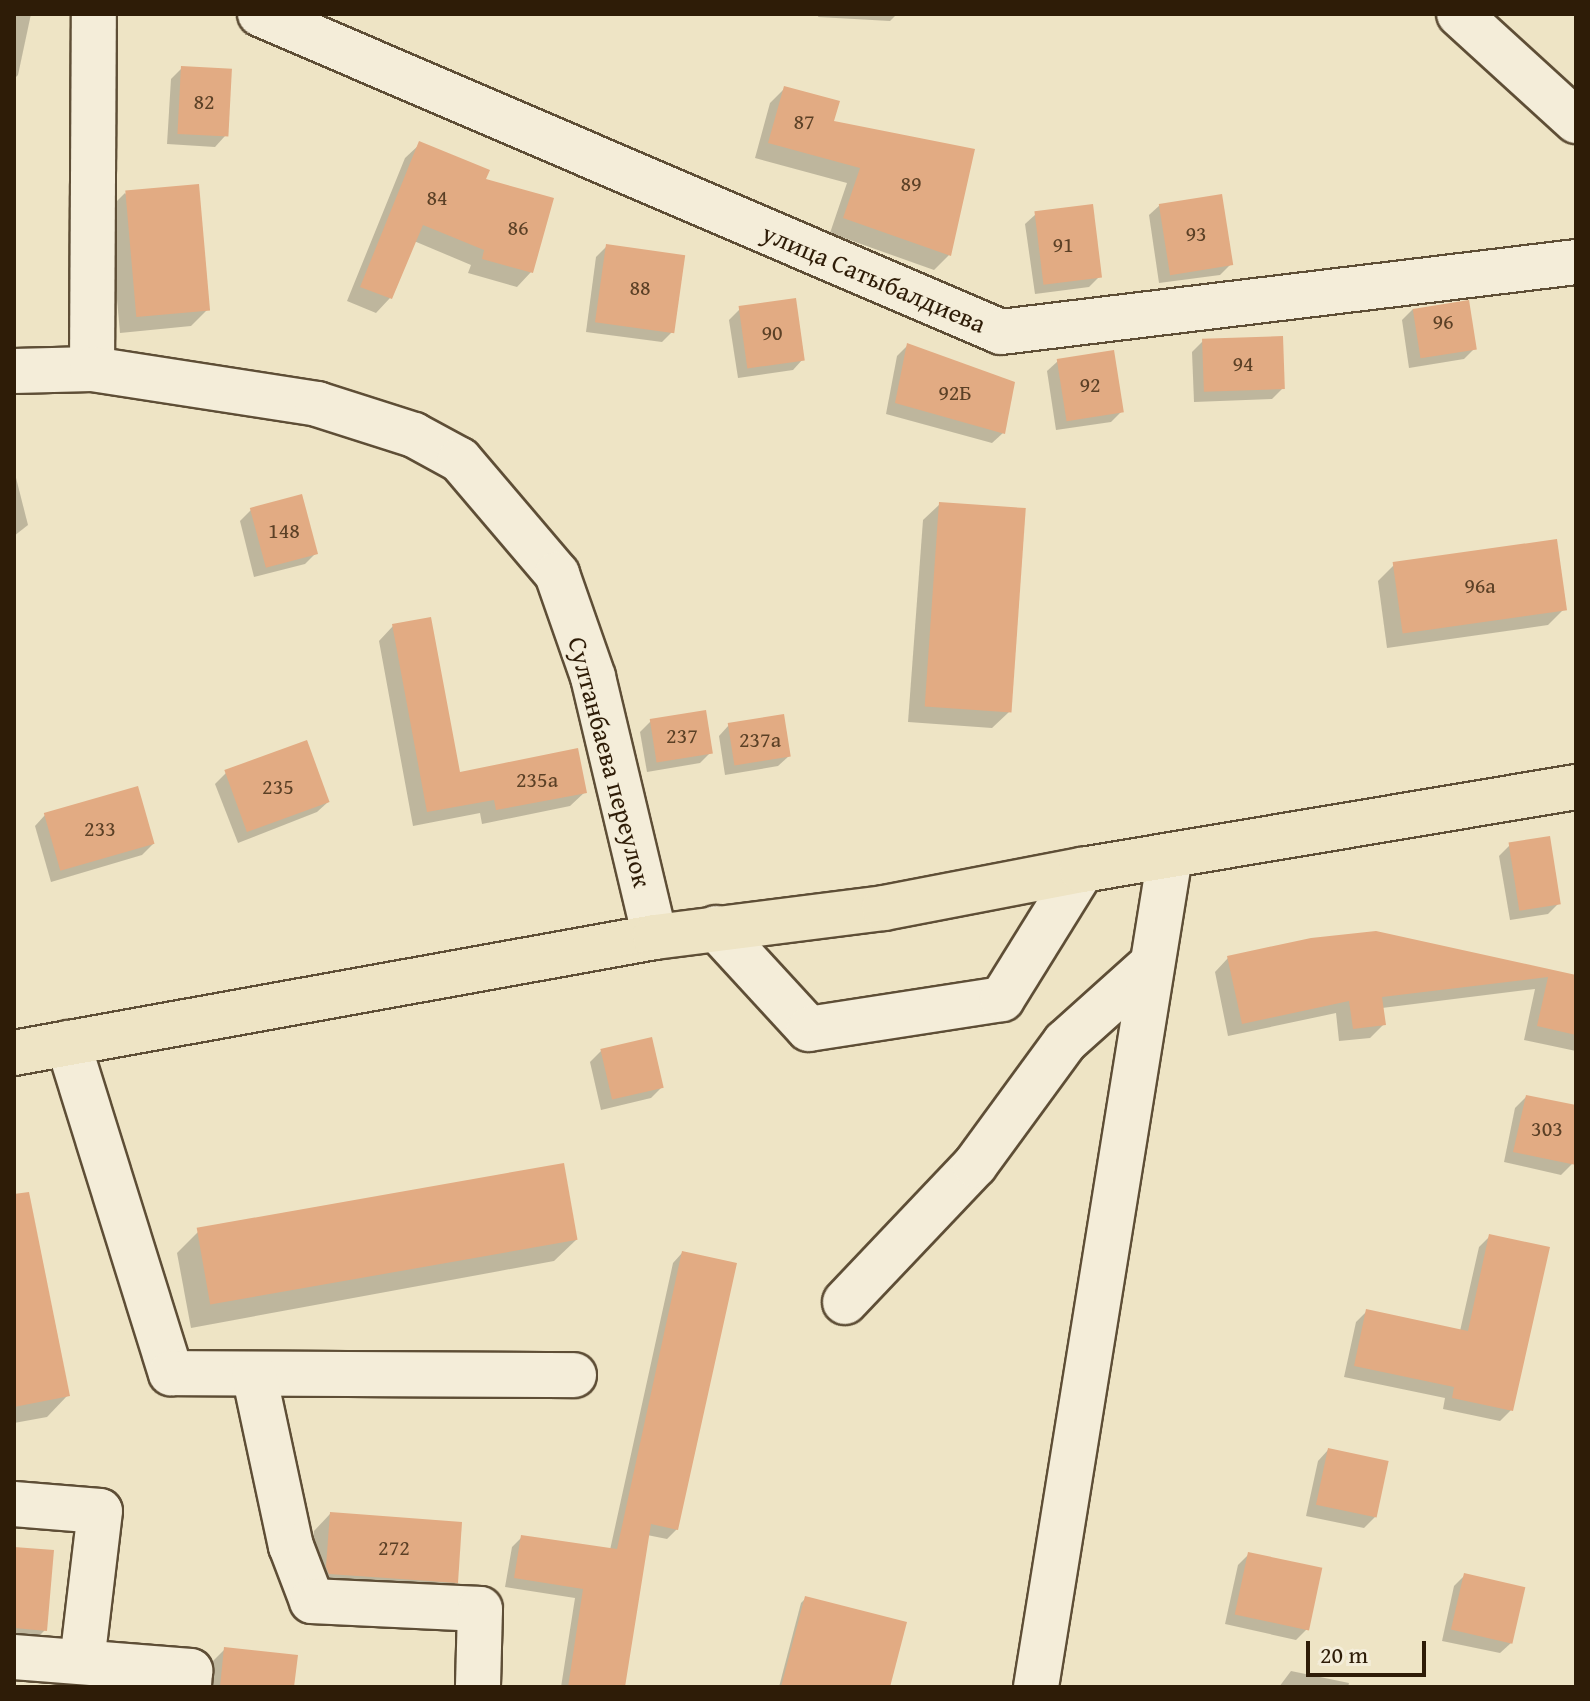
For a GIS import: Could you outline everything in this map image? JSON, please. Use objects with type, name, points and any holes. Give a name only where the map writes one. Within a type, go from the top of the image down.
[{"type":"main road","points":[[14,1053],[655,937],[884,908],[1082,870],[1576,787]]},
{"type":"street","points":[[92,369],[94,14]]},
{"type":"street","name":"улица Сатыбалдиева","points":[[260,14],[1001,332],[1576,262]]},
{"type":"street","points":[[1459,14],[1576,121]]},
{"type":"street","name":"Султанбаева переулок","points":[[14,371],[92,369],[317,404],[414,435],[460,460],[557,574],[593,677],[655,937]]},
{"type":"street","points":[[1036,1687],[1170,856]]},
{"type":"street","points":[[716,928],[809,1029],[1002,999],[1082,870]]},
{"type":"street","points":[[845,1302],[975,1165],[1065,1042],[1152,964]]},
{"type":"street","points":[[68,1043],[171,1373],[574,1375]]},
{"type":"street","points":[[254,1374],[291,1546],[312,1601],[480,1609],[478,1687]]},
{"type":"street","points":[[14,1504],[100,1511],[82,1662]]},
{"type":"street","points":[[14,1657],[190,1671],[189,1687]]},
{"type":"building","points":[[181,66],[232,69],[228,137],[177,134]]},
{"type":"building","points":[[784,86],[840,101],[834,121],[975,149],[951,256],[843,218],[860,168],[768,143]]},
{"type":"building","points":[[419,141],[490,170],[486,179],[554,198],[533,273],[482,259],[484,250],[423,225],[392,299],[360,287]]},
{"type":"building","points":[[199,184],[210,311],[136,317],[125,190]]},
{"type":"building","points":[[1222,194],[1233,265],[1170,275],[1159,204]]},
{"type":"building","points":[[1093,204],[1102,277],[1043,285],[1034,211]]},
{"type":"building","points":[[606,244],[685,255],[674,333],[595,322]]},
{"type":"building","points":[[796,298],[805,360],[747,368],[739,306]]},
{"type":"building","points":[[1469,300],[1477,349],[1421,358],[1413,309]]},
{"type":"building","points":[[1283,336],[1285,389],[1204,392],[1202,339]]},
{"type":"building","points":[[907,343],[1015,382],[1005,434],[895,403]]},
{"type":"building","points":[[1114,350],[1124,412],[1067,421],[1057,359]]},
{"type":"building","points":[[302,494],[318,554],[266,568],[250,508]]},
{"type":"building","points":[[939,502],[1026,508],[1011,713],[925,707]]},
{"type":"building","points":[[1557,539],[1567,610],[1403,633],[1393,562]]},
{"type":"building","points":[[431,617],[460,772],[578,748],[587,793],[496,810],[494,800],[427,812],[392,624]]},
{"type":"building","points":[[706,710],[713,753],[657,762],[650,719]]},
{"type":"building","points":[[784,714],[791,756],[734,765],[728,723]]},
{"type":"building","points":[[307,740],[330,802],[247,832],[224,770]]},
{"type":"building","points":[[138,786],[155,844],[60,871],[44,813]]},
{"type":"building","points":[[1550,836],[1561,904],[1519,911],[1509,843]]},
{"type":"building","points":[[1376,931],[1576,975],[1576,1035],[1537,1026],[1548,977],[1382,997],[1386,1025],[1353,1029],[1349,1001],[1242,1024],[1227,956],[1311,938]]},
{"type":"building","points":[[652,1037],[664,1088],[612,1100],[600,1049]]},
{"type":"building","points":[[1526,1095],[1576,1105],[1576,1165],[1513,1152]]},
{"type":"building","points":[[564,1163],[578,1240],[210,1305],[197,1228]]},
{"type":"building","points":[[29,1192],[70,1396],[14,1407],[14,1194]]},
{"type":"building","points":[[1489,1234],[1550,1247],[1513,1411],[1452,1398],[1454,1387],[1354,1366],[1366,1309],[1468,1331]]},
{"type":"building","points":[[682,1251],[737,1263],[678,1530],[651,1524],[625,1687],[568,1687],[583,1589],[514,1578],[521,1535],[617,1549]]},
{"type":"building","points":[[1328,1448],[1389,1461],[1377,1518],[1316,1505]]},
{"type":"building","points":[[330,1512],[462,1522],[458,1583],[329,1574],[326,1567]]},
{"type":"building","points":[[14,1547],[54,1550],[47,1631],[14,1628]]},
{"type":"building","points":[[1248,1552],[1322,1568],[1309,1630],[1235,1615]]},
{"type":"building","points":[[1464,1573],[1525,1587],[1512,1644],[1451,1630]]},
{"type":"building","points":[[805,1596],[907,1622],[890,1687],[781,1687]]},
{"type":"building","points":[[224,1647],[298,1655],[294,1687],[220,1687]]}]
